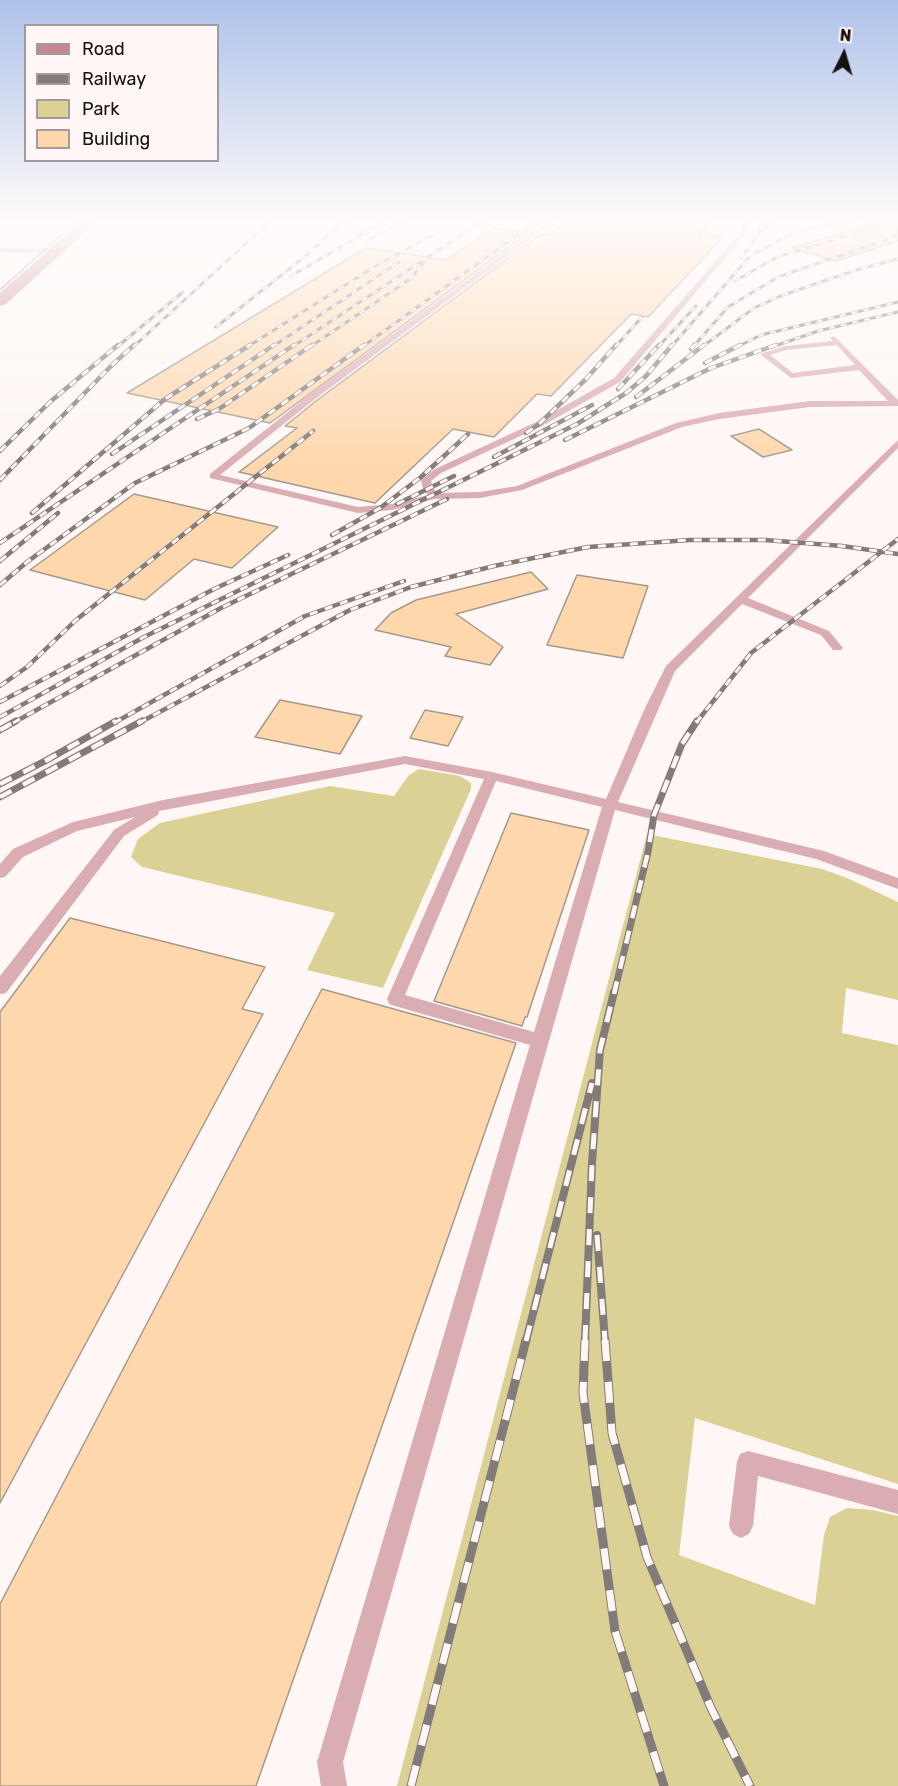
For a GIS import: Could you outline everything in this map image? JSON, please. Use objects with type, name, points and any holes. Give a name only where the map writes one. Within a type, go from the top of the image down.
[{"type":"lane","points":[[442,301],[312,397],[213,476],[358,510],[392,507],[434,496],[480,495],[519,488],[679,425],[719,416],[810,404],[897,404]]},
{"type":"lane","points":[[434,496],[428,489],[426,480],[438,471],[539,424],[617,380],[687,301]]},
{"type":"lane","points":[[860,367],[791,375],[764,354],[836,340],[897,404]]},
{"type":"lane","points":[[334,1786],[330,1762],[610,805],[670,669],[898,443]]},
{"type":"lane","points":[[741,599],[825,633],[837,648]]},
{"type":"lane","points":[[0,873],[18,853],[73,827],[163,805],[405,760],[492,776],[819,855],[897,881]]},
{"type":"lane","points":[[492,776],[395,999],[540,1041]]},
{"type":"lane","points":[[0,988],[119,833],[163,805]]},
{"type":"lane","points":[[741,1526],[748,1462],[898,1502]]},
{"type":"green space","points":[[419,769],[460,776],[471,783],[471,789],[383,988],[307,970],[335,913],[142,867],[131,857],[138,839],[160,823],[330,786],[394,796],[409,775]]},
{"type":"green space","points":[[647,834],[822,869],[898,902],[898,1000],[846,988],[842,1033],[898,1045],[898,1484],[695,1418],[679,1555],[815,1605],[824,1535],[830,1517],[847,1508],[873,1510],[898,1516],[898,1786],[397,1786]]},
{"type":"building","points":[[278,301],[435,301],[270,423],[127,393]]},
{"type":"building","points":[[450,301],[663,301],[648,317],[631,314],[551,396],[537,394],[494,437],[453,429],[375,503],[239,472],[297,428],[285,426]]},
{"type":"building","points":[[759,429],[792,450],[763,457],[731,436]]},
{"type":"building","points":[[134,494],[278,527],[232,568],[194,559],[145,600],[30,570]]},
{"type":"building","points":[[531,572],[548,589],[456,614],[503,647],[490,665],[445,656],[451,647],[375,630],[391,613],[416,600]]},
{"type":"building","points":[[577,575],[648,586],[623,658],[547,645]]},
{"type":"building","points":[[280,700],[362,716],[340,754],[255,737]]},
{"type":"building","points":[[425,710],[463,717],[448,746],[410,738]]},
{"type":"building","points":[[511,813],[589,830],[527,1017],[522,1026],[434,1001]]},
{"type":"building","points":[[70,918],[265,967],[242,1009],[263,1014],[0,1503],[0,1012]]},
{"type":"building","points":[[322,989],[516,1043],[256,1786],[0,1786],[0,1604]]},
{"type":"railway","points":[[117,347],[172,301]]},
{"type":"railway","points":[[133,347],[183,301]]},
{"type":"railway","points":[[216,327],[248,301]]},
{"type":"railway","points":[[247,347],[319,301]]},
{"type":"railway","points":[[272,347],[340,301]]},
{"type":"railway","points":[[292,347],[361,301]]},
{"type":"railway","points":[[310,347],[377,301]]},
{"type":"railway","points":[[362,347],[425,301]]},
{"type":"railway","points":[[671,347],[711,301]]},
{"type":"railway","points":[[693,347],[728,307],[737,301]]},
{"type":"railway","points":[[702,347],[754,308],[769,301]]},
{"type":"railway","points":[[737,347],[761,335],[898,302]]},
{"type":"railway","points":[[658,347],[696,306]]},
{"type":"railway","points":[[772,347],[818,331],[898,312]]},
{"type":"railway","points":[[615,347],[642,317]]},
{"type":"railway","points":[[0,451],[50,402],[118,345]]},
{"type":"railway","points":[[0,480],[134,345]]},
{"type":"railway","points":[[32,513],[165,399],[250,345]]},
{"type":"railway","points":[[112,454],[274,345]]},
{"type":"railway","points":[[0,543],[294,345]]},
{"type":"railway","points":[[197,419],[219,409],[312,345]]},
{"type":"railway","points":[[0,585],[27,562],[135,483],[249,428],[364,345]]},
{"type":"railway","points":[[526,433],[539,424],[586,379],[616,345]]},
{"type":"railway","points":[[618,389],[659,345]]},
{"type":"railway","points":[[0,717],[144,637],[577,424],[626,393],[646,376],[672,345]]},
{"type":"railway","points":[[691,349],[694,345]]},
{"type":"railway","points":[[636,397],[704,345]]},
{"type":"railway","points":[[705,363],[740,345]]},
{"type":"railway","points":[[565,440],[711,368],[776,345]]},
{"type":"railway","points":[[494,457],[592,405]]},
{"type":"railway","points":[[0,686],[27,667],[76,620],[313,431]]},
{"type":"railway","points":[[332,535],[380,508],[421,477],[468,434]]},
{"type":"railway","points":[[397,504],[454,476]]},
{"type":"railway","points":[[13,723],[221,608],[447,499]]},
{"type":"railway","points":[[0,561],[58,513]]},
{"type":"railway","points":[[882,552],[898,539]]},
{"type":"railway","points":[[139,723],[350,610],[411,587],[494,566],[588,547],[690,540],[765,540],[882,552]]},
{"type":"railway","points":[[696,723],[751,653],[882,552]]},
{"type":"railway","points":[[882,552],[898,554]]},
{"type":"railway","points":[[0,702],[214,589],[288,555]]},
{"type":"railway","points":[[114,723],[305,616],[404,581]]},
{"type":"railway","points":[[0,730],[16,721]]},
{"type":"railway","points":[[45,761],[116,721]]},
{"type":"railway","points":[[0,797],[142,721]]},
{"type":"railway","points":[[614,994],[648,852],[654,815],[682,744],[697,721]]},
{"type":"railway","points":[[0,784],[51,758]]},
{"type":"railway","points":[[585,1341],[592,1163],[600,1050],[614,992]]},
{"type":"railway","points":[[526,1341],[592,1083]]},
{"type":"railway","points":[[597,1235],[605,1341]]},
{"type":"railway","points":[[411,1786],[526,1340]]},
{"type":"railway","points":[[585,1340],[583,1393],[615,1631],[664,1786]]},
{"type":"railway","points":[[605,1340],[612,1433],[647,1557],[711,1708],[750,1786]]}]
